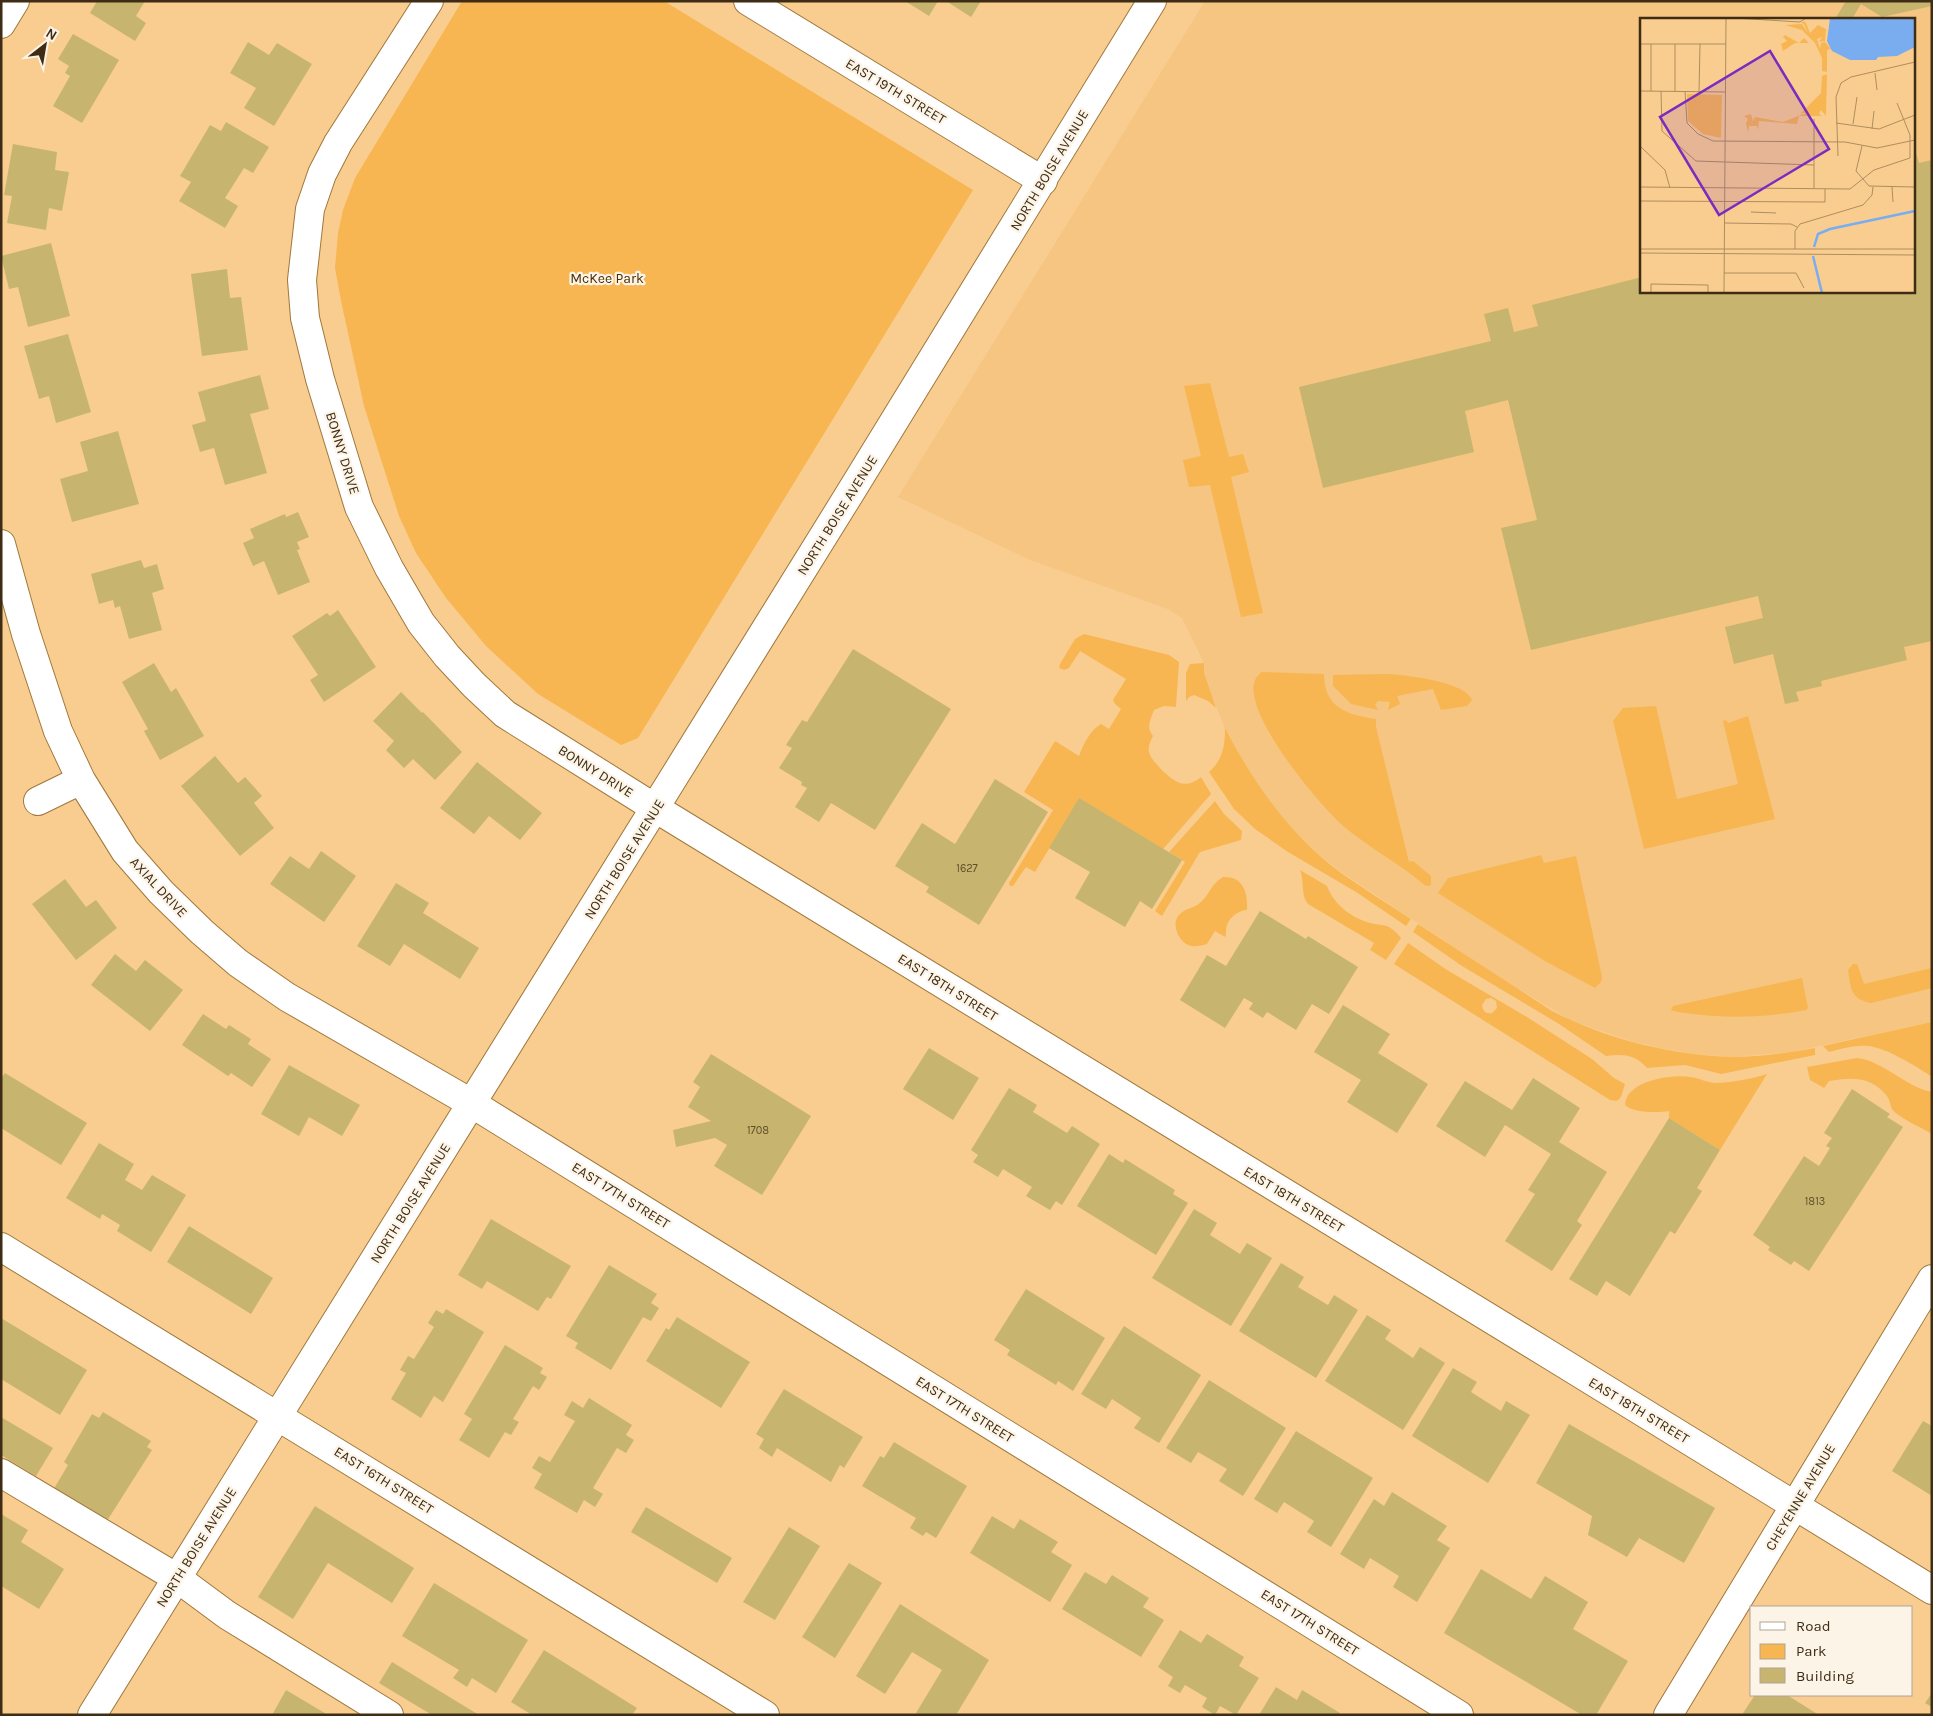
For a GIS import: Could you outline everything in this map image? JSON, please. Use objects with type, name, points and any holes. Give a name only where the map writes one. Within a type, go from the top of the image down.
[{"type":"street","points":[[1,24],[15,1]]},
{"type":"street","name":"BONNY DRIVE","points":[[429,1],[338,143],[322,174],[310,209],[302,280],[305,318],[320,378],[359,507],[389,568],[421,623],[447,656],[505,714],[655,808]]},
{"type":"street","name":"EAST 19TH STREET","points":[[748,1],[1043,181]]},
{"type":"street","name":"NORTH BOISE AVENUE","points":[[92,1715],[1043,181],[1152,1]]},
{"type":"street","name":"AXIAL DRIVE","points":[[1,544],[26,634],[58,730],[81,780],[125,851],[161,892],[202,932],[238,963],[287,997],[471,1103]]},
{"type":"street","points":[[38,801],[81,780]]},
{"type":"street","name":"EAST 18TH STREET","points":[[655,808],[1932,1590]]},
{"type":"street","name":"EAST 17TH STREET","points":[[471,1103],[1460,1715]]},
{"type":"street","name":"EAST 16TH STREET","points":[[1,1247],[765,1715]]},
{"type":"street","name":"CHEYENNE AVENUE","points":[[1668,1715],[1932,1279]]},
{"type":"street","points":[[1,1472],[177,1578],[227,1615],[389,1715]]},
{"type":"shaded area","points":[[1205,1],[1932,1],[1932,1022],[1791,1052],[1732,1057],[1695,1054],[1661,1048],[1631,1041],[1572,1021],[1504,980],[1341,872],[1289,826],[1264,795],[1225,728],[1209,690],[1204,673],[1204,663],[1182,618],[1168,609],[1030,560],[898,497]]},
{"type":"green space","name":"McKee Park","points":[[462,1],[664,1],[973,190],[638,738],[621,745],[538,694],[486,646],[446,598],[416,553],[399,516],[364,406],[341,301],[335,268],[338,233],[343,210],[355,178]]},
{"type":"green space","points":[[1210,383],[1229,457],[1243,454],[1249,472],[1231,477],[1263,613],[1241,617],[1210,485],[1189,487],[1183,460],[1201,456],[1184,386]]},
{"type":"green space","points":[[1084,634],[1169,655],[1179,662],[1176,707],[1164,706],[1154,710],[1149,724],[1153,736],[1149,752],[1160,768],[1174,780],[1184,784],[1201,777],[1211,794],[1163,849],[1079,799],[1035,872],[1026,867],[1013,886],[1010,886],[1009,883],[1053,810],[1024,792],[1055,741],[1079,756],[1093,730],[1101,724],[1109,729],[1121,709],[1113,700],[1126,679],[1080,651],[1069,668],[1064,670],[1059,668],[1075,639]]},
{"type":"green space","points":[[1204,663],[1204,673],[1216,708],[1208,701],[1194,695],[1186,701],[1186,673],[1190,664]]},
{"type":"green space","points":[[1262,672],[1324,674],[1325,686],[1333,702],[1347,712],[1376,719],[1376,727],[1409,862],[1413,861],[1431,876],[1431,885],[1426,886],[1350,832],[1314,795],[1265,725],[1256,703],[1254,684]]},
{"type":"green space","points":[[1384,674],[1418,677],[1447,684],[1459,688],[1468,694],[1472,700],[1467,706],[1441,710],[1433,689],[1397,696],[1400,704],[1388,710],[1390,702],[1378,701],[1375,704],[1378,710],[1351,704],[1333,686],[1333,675]]},
{"type":"green space","points":[[1656,706],[1677,799],[1738,784],[1723,721],[1726,720],[1728,723],[1748,716],[1775,819],[1644,849],[1613,721],[1623,708]]},
{"type":"green space","points":[[1225,728],[1261,788],[1305,842],[1341,873],[1411,919],[1406,926],[1356,892],[1288,852],[1255,829],[1234,809],[1209,772],[1222,752]]},
{"type":"green space","points":[[1215,801],[1224,814],[1242,831],[1241,840],[1200,852],[1162,916],[1155,911],[1185,862],[1169,852]]},
{"type":"green space","points":[[1541,855],[1544,863],[1576,856],[1602,977],[1601,982],[1595,988],[1545,961],[1438,893],[1448,878]]},
{"type":"green space","points":[[1300,870],[1327,886],[1334,899],[1344,910],[1370,923],[1389,927],[1401,938],[1386,960],[1370,950],[1374,943],[1308,904],[1304,896]]},
{"type":"green space","points":[[1223,877],[1235,879],[1243,886],[1247,910],[1238,913],[1230,919],[1226,926],[1225,937],[1215,931],[1207,944],[1188,945],[1178,934],[1176,919],[1181,913],[1200,903],[1216,882]]},
{"type":"green space","points":[[1418,924],[1552,1011],[1594,1030],[1639,1044],[1709,1056],[1753,1056],[1815,1048],[1815,1055],[1721,1074],[1685,1065],[1647,1068],[1638,1060],[1628,1056],[1606,1056],[1559,1024],[1462,966],[1413,932]]},
{"type":"green space","points":[[1408,943],[1447,970],[1527,1017],[1592,1059],[1614,1078],[1625,1084],[1621,1097],[1617,1101],[1610,1100],[1394,964]],"holes":[[[1491,998],[1496,1001],[1497,1008],[1492,1013],[1485,1012],[1482,1005],[1486,999]]]},
{"type":"green space","points":[[1853,964],[1857,964],[1864,984],[1932,968],[1932,988],[1871,1003],[1864,1001],[1855,996],[1851,987],[1848,970]]},
{"type":"green space","points":[[1802,978],[1808,1008],[1806,1010],[1764,1016],[1736,1017],[1708,1016],[1671,1010],[1673,1006]]},
{"type":"green space","points":[[1932,1022],[1932,1077],[1901,1058],[1876,1047],[1858,1046],[1829,1052],[1823,1046]]},
{"type":"green space","points":[[1857,1058],[1876,1064],[1913,1085],[1932,1092],[1932,1134],[1895,1112],[1886,1095],[1874,1084],[1860,1079],[1837,1080],[1829,1081],[1824,1088],[1810,1080],[1807,1067]]},
{"type":"green space","points":[[1767,1074],[1720,1150],[1669,1118],[1669,1111],[1639,1111],[1628,1108],[1625,1105],[1627,1097],[1633,1090],[1661,1078],[1682,1076],[1717,1083]]},
{"type":"building","points":[[97,1],[145,1],[136,16],[146,23],[135,41],[90,13]]},
{"type":"building","points":[[905,1],[938,1],[929,16]]},
{"type":"building","points":[[946,1],[981,1],[971,17]]},
{"type":"building","points":[[1846,1],[1932,1],[1932,6],[1882,17],[1861,4],[1853,18],[1836,18]]},
{"type":"building","points":[[73,34],[119,60],[82,123],[53,106],[70,76],[65,73],[69,66],[58,59]]},
{"type":"building","points":[[248,42],[269,55],[277,43],[312,64],[274,126],[244,108],[256,88],[230,73]]},
{"type":"building","points":[[226,122],[269,147],[253,173],[244,168],[225,198],[238,206],[225,228],[179,201],[191,182],[180,176],[210,125],[221,131]]},
{"type":"building","points":[[13,144],[57,152],[55,170],[69,172],[62,211],[49,208],[46,230],[7,223],[12,196],[4,195]]},
{"type":"building","points":[[1916,152],[1919,163],[1932,160],[1932,641],[1904,647],[1907,660],[1821,681],[1822,686],[1796,692],[1799,701],[1785,704],[1773,654],[1734,664],[1725,627],[1763,618],[1758,596],[1531,650],[1501,528],[1537,520],[1508,400],[1465,411],[1474,452],[1323,488],[1299,387],[1491,341],[1484,314],[1508,308],[1514,332],[1538,326],[1532,305],[1640,278],[1640,292],[1916,292]]},
{"type":"building","points":[[51,243],[70,316],[28,327],[18,287],[9,289],[1,256]]},
{"type":"building","points":[[227,269],[230,298],[241,297],[248,350],[202,356],[191,274]]},
{"type":"building","points":[[68,334],[91,412],[56,423],[49,396],[39,399],[24,346]]},
{"type":"building","points":[[260,375],[269,409],[250,414],[267,473],[225,485],[214,448],[200,452],[192,425],[206,421],[198,392]]},
{"type":"building","points":[[118,431],[139,504],[72,522],[60,479],[88,471],[80,442]]},
{"type":"building","points":[[298,512],[309,537],[297,542],[300,549],[297,550],[310,582],[278,595],[264,561],[253,566],[243,543],[254,538],[250,529],[285,514],[286,517]]},
{"type":"building","points":[[141,560],[144,568],[157,564],[164,589],[152,593],[162,630],[129,639],[120,606],[115,608],[113,600],[99,604],[91,574]]},
{"type":"building","points":[[338,610],[376,667],[324,702],[310,680],[318,675],[292,636],[327,613],[330,616]]},
{"type":"building","points":[[853,649],[951,709],[875,830],[831,803],[819,822],[795,807],[807,788],[801,785],[802,782],[779,768],[792,748],[786,745],[802,720],[807,722]]},
{"type":"building","points":[[154,663],[171,692],[176,688],[204,736],[160,760],[144,731],[148,729],[122,682]]},
{"type":"building","points":[[401,692],[462,752],[435,780],[413,759],[404,768],[386,750],[394,741],[373,721]]},
{"type":"building","points":[[215,756],[238,783],[245,777],[262,796],[254,803],[274,828],[240,856],[181,786]]},
{"type":"building","points":[[477,762],[542,813],[520,840],[489,816],[474,834],[440,808]]},
{"type":"building","points":[[995,779],[1048,812],[979,925],[926,892],[929,887],[895,866],[922,823],[955,844]]},
{"type":"building","points":[[1079,798],[1182,860],[1152,909],[1140,901],[1125,927],[1075,898],[1090,872],[1049,848]]},
{"type":"building","points":[[321,851],[356,876],[324,922],[270,884],[290,856],[309,869]]},
{"type":"building","points":[[65,879],[86,907],[96,900],[117,928],[76,960],[32,904]]},
{"type":"building","points":[[396,883],[429,903],[423,913],[479,948],[460,979],[404,944],[390,966],[357,946]]},
{"type":"building","points":[[1260,911],[1306,939],[1308,936],[1358,967],[1329,1014],[1312,1004],[1296,1030],[1267,1012],[1263,1018],[1249,1009],[1253,1003],[1244,998],[1225,1028],[1180,1000],[1207,955],[1226,966]]},
{"type":"building","points":[[115,954],[136,971],[145,960],[183,990],[150,1031],[91,985]]},
{"type":"building","points":[[1343,1005],[1390,1034],[1378,1053],[1428,1084],[1397,1133],[1347,1102],[1361,1080],[1314,1052]]},
{"type":"building","points":[[203,1014],[226,1029],[229,1025],[251,1039],[248,1044],[271,1059],[252,1087],[231,1073],[228,1076],[182,1045]]},
{"type":"building","points":[[929,1048],[979,1078],[953,1120],[903,1089]]},
{"type":"building","points":[[711,1054],[811,1116],[762,1195],[714,1166],[727,1145],[715,1138],[676,1147],[673,1130],[711,1121],[688,1107],[700,1087],[693,1082]]},
{"type":"building","points":[[289,1065],[360,1105],[342,1136],[309,1117],[299,1136],[261,1114]]},
{"type":"building","points":[[5,1073],[87,1123],[61,1165],[1,1128],[1,1078]]},
{"type":"building","points":[[1533,1078],[1580,1108],[1559,1142],[1607,1172],[1577,1221],[1582,1225],[1552,1271],[1505,1241],[1535,1194],[1528,1190],[1551,1154],[1505,1125],[1485,1157],[1436,1126],[1465,1081],[1512,1110]]},
{"type":"building","points":[[1009,1088],[1037,1105],[1033,1112],[1067,1133],[1072,1126],[1100,1144],[1062,1205],[1056,1201],[1050,1210],[1026,1196],[1032,1187],[1003,1169],[998,1177],[973,1162],[978,1155],[971,1150]]},
{"type":"building","points":[[1852,1089],[1890,1114],[1887,1117],[1903,1127],[1809,1271],[1794,1261],[1791,1265],[1768,1250],[1770,1247],[1753,1235],[1804,1156],[1819,1166],[1830,1148],[1826,1146],[1832,1138],[1824,1133]]},
{"type":"building","points":[[1669,1118],[1720,1150],[1697,1188],[1702,1191],[1675,1234],[1670,1231],[1630,1296],[1606,1281],[1597,1296],[1569,1279]]},
{"type":"building","points":[[99,1143],[134,1164],[125,1180],[142,1190],[152,1175],[186,1195],[151,1252],[117,1231],[120,1225],[102,1214],[100,1219],[66,1198]]},
{"type":"building","points":[[1109,1154],[1123,1163],[1125,1159],[1175,1190],[1173,1194],[1188,1203],[1156,1255],[1077,1206]]},
{"type":"building","points":[[1194,1209],[1217,1223],[1210,1235],[1240,1254],[1247,1243],[1272,1258],[1231,1326],[1152,1278]]},
{"type":"building","points":[[491,1219],[571,1266],[551,1299],[547,1297],[538,1311],[487,1281],[482,1289],[458,1275]]},
{"type":"building","points":[[189,1226],[273,1278],[251,1314],[167,1262]]},
{"type":"building","points":[[1281,1263],[1304,1277],[1298,1287],[1328,1305],[1334,1295],[1358,1310],[1316,1378],[1239,1331]]},
{"type":"building","points":[[609,1265],[657,1294],[651,1303],[659,1308],[651,1321],[643,1317],[611,1370],[575,1348],[578,1343],[566,1336]]},
{"type":"building","points":[[1026,1289],[1105,1338],[1073,1391],[1058,1381],[1056,1385],[1007,1355],[1010,1350],[994,1340]]},
{"type":"building","points":[[446,1309],[484,1332],[443,1402],[434,1396],[421,1418],[391,1399],[406,1373],[400,1370],[408,1356],[414,1359],[434,1327],[428,1323],[436,1310],[443,1314]]},
{"type":"building","points":[[1367,1315],[1391,1330],[1385,1339],[1413,1358],[1420,1347],[1445,1363],[1403,1430],[1325,1381]]},
{"type":"building","points":[[677,1317],[750,1362],[721,1408],[646,1361],[666,1328],[669,1330]]},
{"type":"building","points":[[1,1318],[87,1370],[60,1415],[1,1379]]},
{"type":"building","points":[[1124,1326],[1201,1375],[1159,1443],[1134,1428],[1141,1418],[1112,1399],[1106,1409],[1081,1394]]},
{"type":"building","points":[[505,1345],[543,1368],[540,1373],[547,1377],[539,1390],[533,1386],[513,1419],[519,1422],[511,1435],[505,1432],[489,1458],[459,1440],[472,1419],[464,1414]]},
{"type":"building","points":[[1453,1368],[1477,1382],[1471,1392],[1501,1411],[1506,1401],[1530,1415],[1488,1483],[1412,1436]]},
{"type":"building","points":[[1209,1380],[1286,1428],[1243,1496],[1219,1481],[1227,1469],[1198,1452],[1191,1463],[1166,1448]]},
{"type":"building","points":[[784,1389],[863,1437],[844,1468],[840,1465],[831,1482],[777,1448],[772,1457],[759,1448],[764,1439],[756,1434]]},
{"type":"building","points":[[589,1398],[632,1425],[626,1435],[634,1440],[626,1453],[617,1448],[593,1488],[603,1494],[595,1507],[584,1500],[577,1513],[534,1488],[542,1474],[532,1468],[539,1456],[550,1462],[575,1421],[564,1415],[572,1401],[583,1408]]},
{"type":"building","points":[[103,1412],[151,1441],[147,1447],[152,1450],[105,1524],[52,1492],[68,1465],[64,1462],[92,1414],[99,1418]]},
{"type":"building","points":[[1,1417],[53,1448],[36,1476],[1,1455]]},
{"type":"building","points":[[1923,1421],[1932,1426],[1932,1496],[1892,1471]]},
{"type":"building","points":[[1569,1424],[1715,1508],[1684,1563],[1639,1538],[1627,1557],[1588,1535],[1592,1516],[1536,1483]]},
{"type":"building","points":[[1296,1431],[1373,1478],[1331,1547],[1307,1532],[1314,1521],[1284,1502],[1277,1513],[1254,1499]]},
{"type":"building","points":[[894,1442],[967,1486],[936,1538],[926,1532],[923,1536],[910,1528],[916,1518],[862,1486],[880,1456],[884,1458]]},
{"type":"building","points":[[1392,1492],[1447,1526],[1437,1540],[1450,1548],[1417,1602],[1393,1587],[1399,1576],[1370,1558],[1364,1569],[1340,1554],[1374,1499],[1384,1506]]},
{"type":"building","points":[[315,1506],[414,1568],[392,1603],[328,1563],[293,1619],[258,1597]]},
{"type":"building","points":[[646,1507],[732,1558],[717,1583],[631,1532]]},
{"type":"building","points":[[1,1514],[28,1530],[21,1542],[64,1569],[39,1609],[1,1586]]},
{"type":"building","points":[[992,1516],[1014,1529],[1020,1519],[1058,1542],[1051,1552],[1072,1565],[1050,1602],[970,1553]]},
{"type":"building","points":[[789,1527],[820,1546],[775,1620],[743,1602]]},
{"type":"building","points":[[849,1563],[882,1583],[835,1658],[802,1637]]},
{"type":"building","points":[[1481,1569],[1531,1599],[1545,1576],[1588,1602],[1573,1629],[1628,1661],[1596,1715],[1582,1715],[1444,1633]]},
{"type":"building","points":[[1085,1572],[1106,1584],[1112,1575],[1149,1598],[1143,1607],[1164,1620],[1141,1657],[1062,1609]]},
{"type":"building","points":[[434,1583],[528,1640],[496,1693],[472,1678],[467,1687],[453,1678],[459,1670],[402,1636]]},
{"type":"building","points":[[900,1604],[989,1660],[956,1715],[919,1715],[916,1713],[942,1670],[912,1652],[885,1694],[856,1676]]},
{"type":"building","points":[[1180,1630],[1201,1643],[1207,1634],[1244,1657],[1239,1666],[1259,1678],[1236,1715],[1220,1706],[1215,1715],[1202,1707],[1207,1698],[1185,1685],[1180,1693],[1168,1686],[1173,1677],[1158,1667]]},
{"type":"building","points":[[544,1650],[637,1708],[632,1715],[532,1715],[511,1702]]},
{"type":"building","points":[[392,1662],[479,1715],[432,1715],[379,1683]]},
{"type":"building","points":[[1276,1687],[1297,1700],[1302,1690],[1340,1713],[1339,1715],[1259,1715]]},
{"type":"building","points":[[286,1690],[328,1715],[272,1715]]},
{"type":"building","points":[[1932,1693],[1932,1707],[1925,1703]]},
{"type":"building","points":[[1754,1696],[1789,1696],[1819,1715],[1746,1715],[1743,1713]]}]
